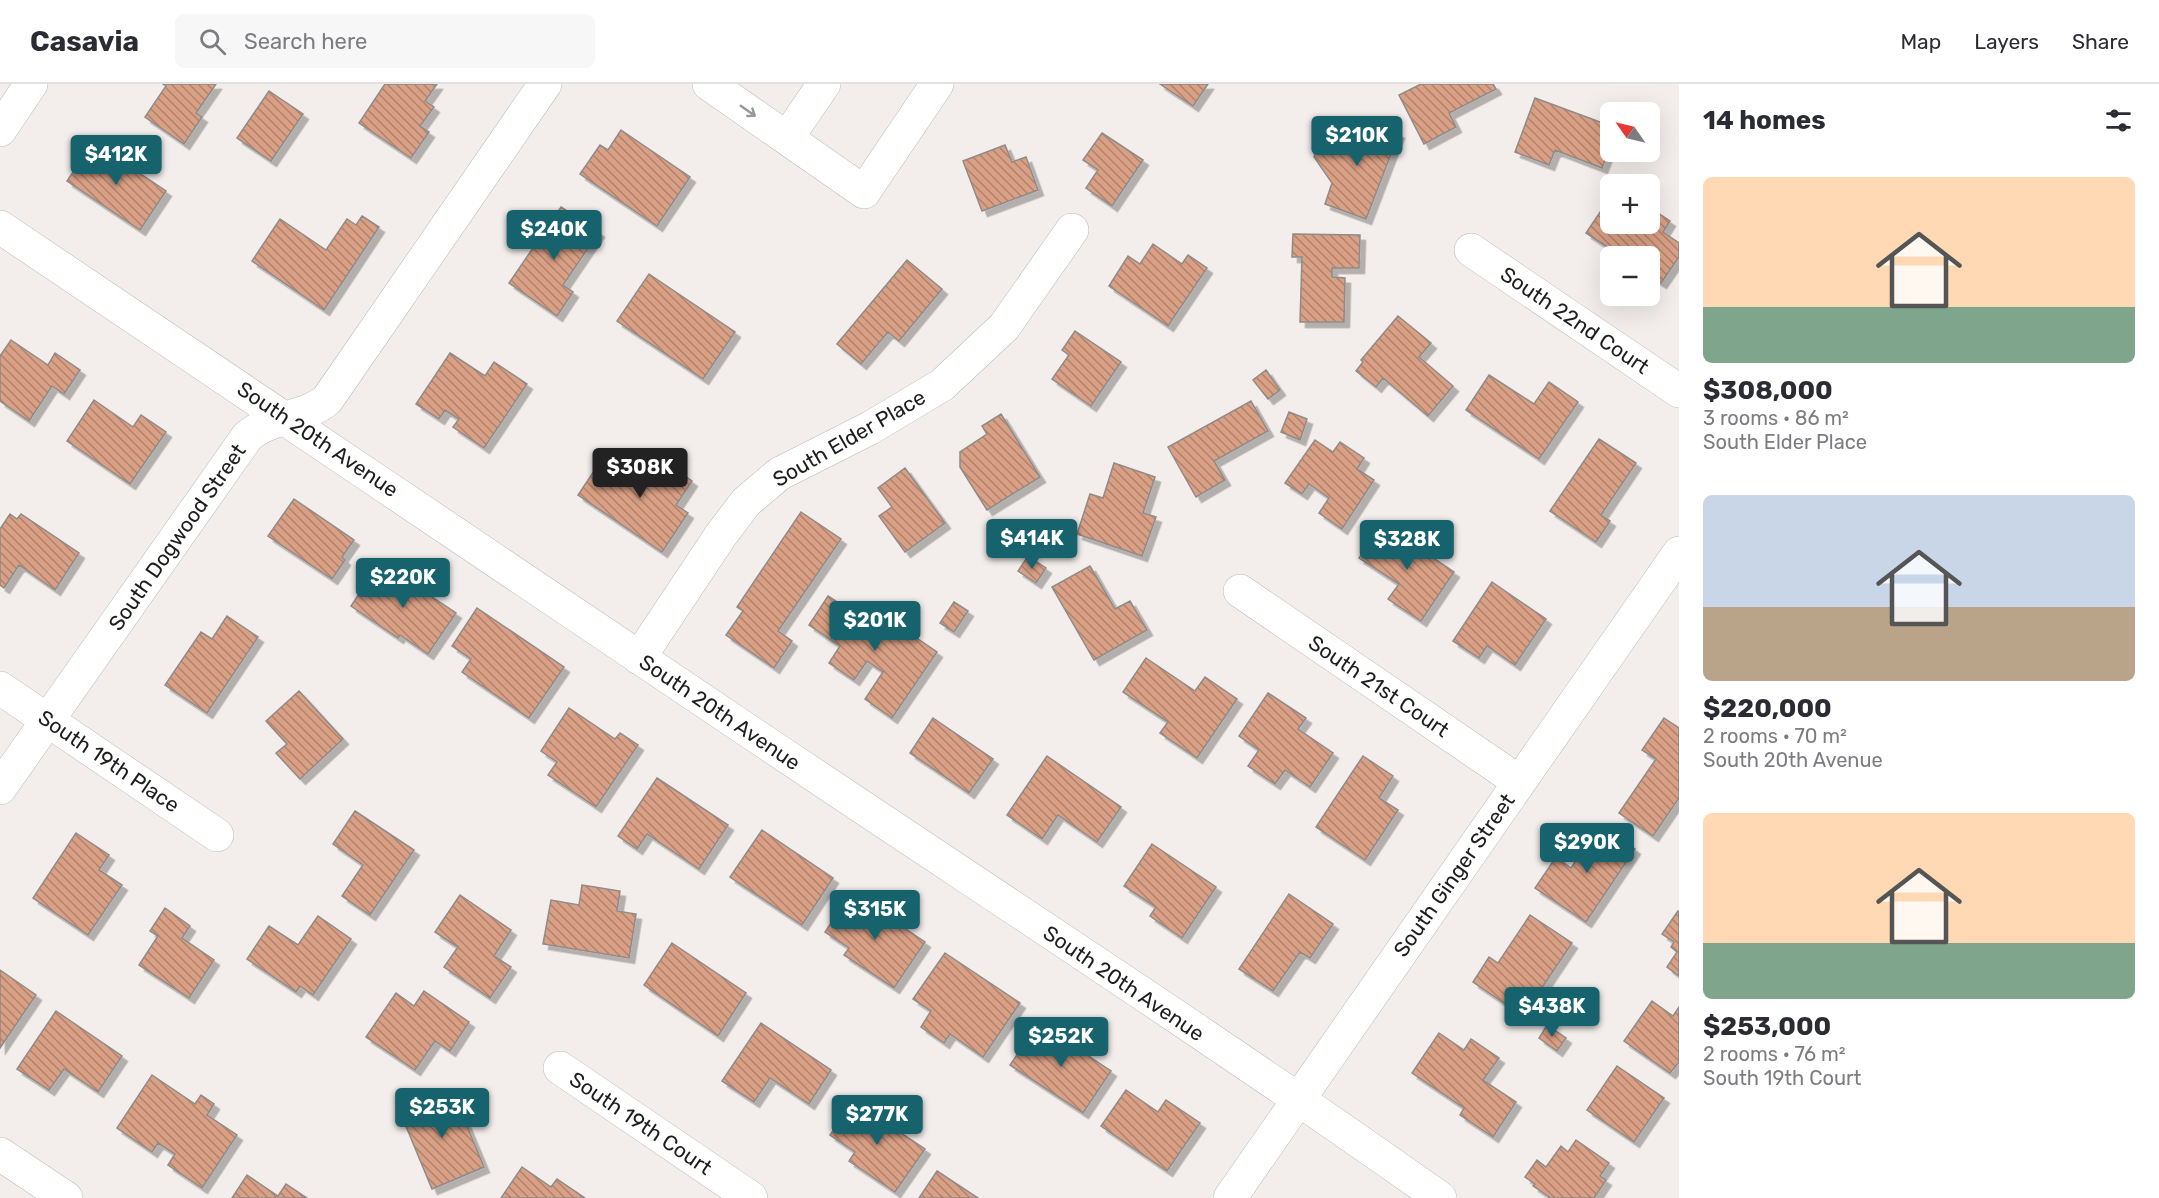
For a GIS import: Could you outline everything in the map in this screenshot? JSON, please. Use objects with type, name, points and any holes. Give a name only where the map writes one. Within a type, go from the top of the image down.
[{"type":"street","points":[[0,130],[31,84]]},
{"type":"street","name":"South Dogwood Street","points":[[0,788],[247,437],[255,429],[317,408],[327,400],[545,84]]},
{"type":"street","points":[[709,84],[864,192],[937,84]]},
{"type":"street","points":[[787,138],[824,84]]},
{"type":"street","name":"South 20th Avenue","points":[[0,227],[1298,1099],[1440,1198]]},
{"type":"street","name":"South Elder Place","points":[[639,658],[721,535],[746,502],[779,474],[870,428],[942,385],[1004,327],[1072,230]]},
{"type":"street","name":"South 22nd Court","points":[[1471,250],[1679,391]]},
{"type":"street","name":"South Ginger Street","points":[[1230,1198],[1518,781],[1679,553]]},
{"type":"street","name":"South 21st Court","points":[[1240,591],[1518,781]]},
{"type":"street","name":"South 19th Place","points":[[0,688],[217,835]]},
{"type":"street","name":"South 19th Court","points":[[560,1068],[751,1198]]},
{"type":"street","points":[[0,1154],[66,1198]]},
{"type":"building","points":[[163,84],[216,84],[196,113],[202,117],[184,144],[145,117],[166,86]]},
{"type":"building","points":[[385,84],[437,84],[425,101],[434,107],[420,126],[429,132],[411,158],[359,123]]},
{"type":"building","points":[[1160,84],[1208,84],[1193,106]]},
{"type":"building","points":[[1421,84],[1493,84],[1496,89],[1449,113],[1456,127],[1424,144],[1399,95]]},
{"type":"building","points":[[269,91],[303,114],[271,161],[237,138]]},
{"type":"building","points":[[1535,98],[1600,122],[1600,162],[1604,162],[1602,168],[1555,150],[1549,165],[1515,152]]},
{"type":"building","points":[[1358,118],[1399,133],[1366,219],[1325,204],[1332,183],[1314,157],[1321,139],[1346,149]]},
{"type":"building","points":[[621,130],[690,177],[657,226],[580,174],[600,145],[608,150]]},
{"type":"building","points":[[1102,133],[1143,160],[1112,206],[1086,188],[1098,170],[1083,160]]},
{"type":"building","points":[[93,142],[166,191],[140,230],[67,181]]},
{"type":"building","points":[[1005,145],[1012,162],[1026,157],[1038,190],[982,211],[963,161]]},
{"type":"building","points":[[561,207],[599,232],[563,285],[573,292],[557,316],[509,283]]},
{"type":"building","points":[[1600,212],[1600,234],[1660,234],[1660,214],[1670,221],[1663,232],[1679,243],[1679,257],[1661,283],[1660,246],[1606,246],[1586,233]]},
{"type":"building","points":[[362,216],[379,227],[324,310],[252,261],[280,219],[326,250],[347,219],[356,225]]},
{"type":"building","points":[[1293,234],[1360,235],[1359,268],[1332,268],[1332,277],[1345,278],[1344,322],[1300,322],[1302,257],[1292,257]]},
{"type":"building","points":[[1153,244],[1182,264],[1188,255],[1207,268],[1168,326],[1109,286],[1128,256],[1140,264]]},
{"type":"building","points":[[907,260],[942,289],[899,341],[888,332],[861,364],[837,344]]},
{"type":"building","points":[[649,274],[735,332],[703,379],[617,321]]},
{"type":"building","points":[[1398,316],[1431,343],[1419,357],[1453,386],[1428,416],[1383,378],[1376,387],[1356,371],[1363,362],[1361,360]]},
{"type":"building","points":[[1075,331],[1121,362],[1091,406],[1052,379],[1069,355],[1062,350]]},
{"type":"building","points":[[11,340],[48,365],[55,353],[80,370],[64,394],[52,386],[29,421],[0,401],[0,356]]},
{"type":"building","points":[[450,353],[485,376],[494,362],[527,384],[484,448],[453,427],[459,419],[445,410],[439,419],[416,404]]},
{"type":"building","points":[[1266,370],[1280,390],[1268,399],[1253,380]]},
{"type":"building","points":[[1489,375],[1534,404],[1549,382],[1578,402],[1539,459],[1466,410]]},
{"type":"building","points":[[94,400],[133,427],[141,415],[166,432],[130,484],[67,441]]},
{"type":"building","points":[[1251,401],[1268,431],[1214,461],[1225,480],[1196,497],[1168,447]]},
{"type":"building","points":[[1289,412],[1307,419],[1300,440],[1281,432]]},
{"type":"building","points":[[1001,414],[1040,477],[987,510],[960,467],[960,452],[987,434],[982,426]]},
{"type":"building","points":[[1599,439],[1636,463],[1601,515],[1610,521],[1596,542],[1550,511]]},
{"type":"building","points":[[1315,440],[1333,452],[1340,442],[1364,458],[1357,469],[1374,480],[1342,529],[1319,513],[1329,498],[1309,484],[1302,494],[1285,483]]},
{"type":"building","points":[[604,456],[639,479],[655,456],[692,481],[676,505],[688,513],[662,552],[578,495]]},
{"type":"building","points":[[1114,463],[1155,477],[1143,513],[1156,517],[1142,556],[1077,534],[1090,494],[1103,498]]},
{"type":"building","points":[[905,468],[945,523],[905,552],[879,516],[892,507],[878,488]]},
{"type":"building","points":[[294,499],[354,540],[342,557],[345,560],[332,579],[268,536]]},
{"type":"building","points":[[801,512],[841,539],[778,631],[792,641],[774,668],[726,635],[743,611],[737,607]]},
{"type":"building","points":[[10,514],[17,519],[21,514],[79,553],[55,590],[19,565],[4,588],[0,585],[0,529]]},
{"type":"building","points":[[1382,523],[1454,572],[1421,621],[1388,599],[1399,584],[1359,558]]},
{"type":"building","points":[[1028,556],[1046,568],[1036,583],[1018,571]]},
{"type":"building","points":[[380,562],[456,613],[428,654],[400,635],[398,638],[351,606]]},
{"type":"building","points":[[1090,566],[1115,609],[1130,601],[1147,630],[1094,660],[1052,587]]},
{"type":"building","points":[[1492,582],[1546,619],[1515,665],[1487,646],[1479,658],[1453,641]]},
{"type":"building","points":[[828,596],[869,623],[877,611],[937,652],[892,718],[865,699],[883,672],[867,661],[854,680],[829,663],[840,646],[809,625]]},
{"type":"building","points":[[954,602],[968,611],[954,632],[940,623]]},
{"type":"building","points":[[477,608],[564,667],[529,718],[462,672],[471,659],[452,646]]},
{"type":"building","points":[[227,616],[258,637],[207,713],[165,685],[201,632],[212,639]]},
{"type":"building","points":[[1146,658],[1195,691],[1205,677],[1237,699],[1197,758],[1160,733],[1168,722],[1123,692]]},
{"type":"building","points":[[299,691],[343,739],[300,779],[276,753],[287,744],[266,721]]},
{"type":"building","points":[[1268,693],[1306,718],[1298,729],[1333,753],[1310,787],[1285,770],[1275,784],[1248,766],[1259,750],[1239,736]]},
{"type":"building","points":[[569,708],[615,739],[620,733],[638,745],[596,807],[548,775],[557,762],[541,751]]},
{"type":"building","points":[[933,718],[993,759],[969,793],[910,753]]},
{"type":"building","points":[[1664,718],[1679,728],[1679,798],[1653,836],[1619,813],[1656,759],[1642,750]]},
{"type":"building","points":[[1047,756],[1121,807],[1097,842],[1058,815],[1042,839],[1007,815]]},
{"type":"building","points":[[1363,756],[1393,776],[1379,798],[1398,810],[1365,860],[1316,827]]},
{"type":"building","points":[[657,778],[728,825],[699,869],[647,834],[637,849],[618,836]]},
{"type":"building","points":[[355,811],[414,850],[370,915],[342,896],[363,865],[333,844]]},
{"type":"building","points":[[1600,825],[1635,849],[1586,922],[1535,888],[1556,857],[1571,868]]},
{"type":"building","points":[[762,830],[833,878],[802,925],[730,877]]},
{"type":"building","points":[[76,833],[109,855],[99,870],[122,885],[88,935],[33,898]]},
{"type":"building","points":[[1152,844],[1216,887],[1182,938],[1150,916],[1156,907],[1124,886]]},
{"type":"building","points":[[582,885],[620,891],[617,911],[636,914],[629,958],[543,944],[551,900],[579,905]]},
{"type":"building","points":[[1289,894],[1333,924],[1310,958],[1300,952],[1273,991],[1239,969]]},
{"type":"building","points":[[460,895],[511,930],[494,956],[511,967],[490,998],[444,967],[458,947],[435,932]]},
{"type":"building","points":[[849,896],[877,914],[879,911],[925,942],[894,988],[844,955],[849,948],[825,932]]},
{"type":"building","points":[[165,908],[190,926],[182,938],[214,960],[189,998],[139,965],[158,936],[150,931]]},
{"type":"building","points":[[1678,911],[1679,976],[1667,967],[1677,952],[1671,947],[1674,942],[1662,934]]},
{"type":"building","points":[[1530,915],[1572,943],[1523,1016],[1473,982],[1489,957],[1498,963]]},
{"type":"building","points":[[318,916],[351,939],[313,995],[300,986],[296,992],[247,959],[269,926],[298,945]]},
{"type":"building","points":[[672,943],[746,993],[718,1036],[644,985]]},
{"type":"building","points":[[945,953],[1020,1003],[983,1057],[950,1034],[944,1043],[921,1027],[931,1011],[913,999]]},
{"type":"building","points":[[0,970],[36,995],[0,1048]]},
{"type":"building","points":[[424,991],[469,1022],[450,1051],[435,1041],[415,1070],[366,1037],[396,993],[414,1006]]},
{"type":"building","points":[[1652,1001],[1673,1016],[1679,1007],[1679,1062],[1670,1073],[1624,1041]]},
{"type":"building","points":[[56,1011],[122,1056],[98,1092],[64,1069],[49,1090],[17,1069]]},
{"type":"building","points":[[761,1023],[831,1070],[809,1104],[770,1078],[754,1102],[722,1081]]},
{"type":"building","points":[[1039,1023],[1111,1071],[1083,1113],[1010,1065]]},
{"type":"building","points":[[1547,1025],[1566,1038],[1557,1051],[1539,1038]]},
{"type":"building","points":[[1439,1033],[1464,1050],[1471,1039],[1499,1058],[1483,1080],[1516,1102],[1493,1137],[1460,1115],[1464,1108],[1412,1073]]},
{"type":"building","points":[[1617,1066],[1664,1098],[1634,1142],[1587,1110]]},
{"type":"building","points":[[152,1075],[195,1104],[201,1095],[214,1104],[207,1115],[237,1135],[202,1188],[168,1165],[175,1154],[158,1143],[152,1152],[117,1128]]},
{"type":"building","points":[[452,1090],[484,1167],[432,1189],[400,1112]]},
{"type":"building","points":[[1126,1090],[1158,1112],[1166,1100],[1200,1123],[1167,1171],[1101,1126]]},
{"type":"building","points":[[853,1101],[925,1149],[895,1192],[849,1161],[855,1152],[830,1135]]},
{"type":"building","points":[[1576,1140],[1609,1163],[1600,1176],[1606,1180],[1594,1198],[1551,1198],[1533,1186],[1535,1184],[1525,1177],[1537,1160],[1546,1167],[1561,1146],[1568,1152]]},
{"type":"building","points":[[522,1167],[551,1187],[557,1179],[585,1198],[501,1198]]},
{"type":"building","points":[[937,1171],[978,1198],[919,1198]]},
{"type":"building","points":[[247,1175],[278,1196],[286,1184],[307,1198],[232,1198]]}]
